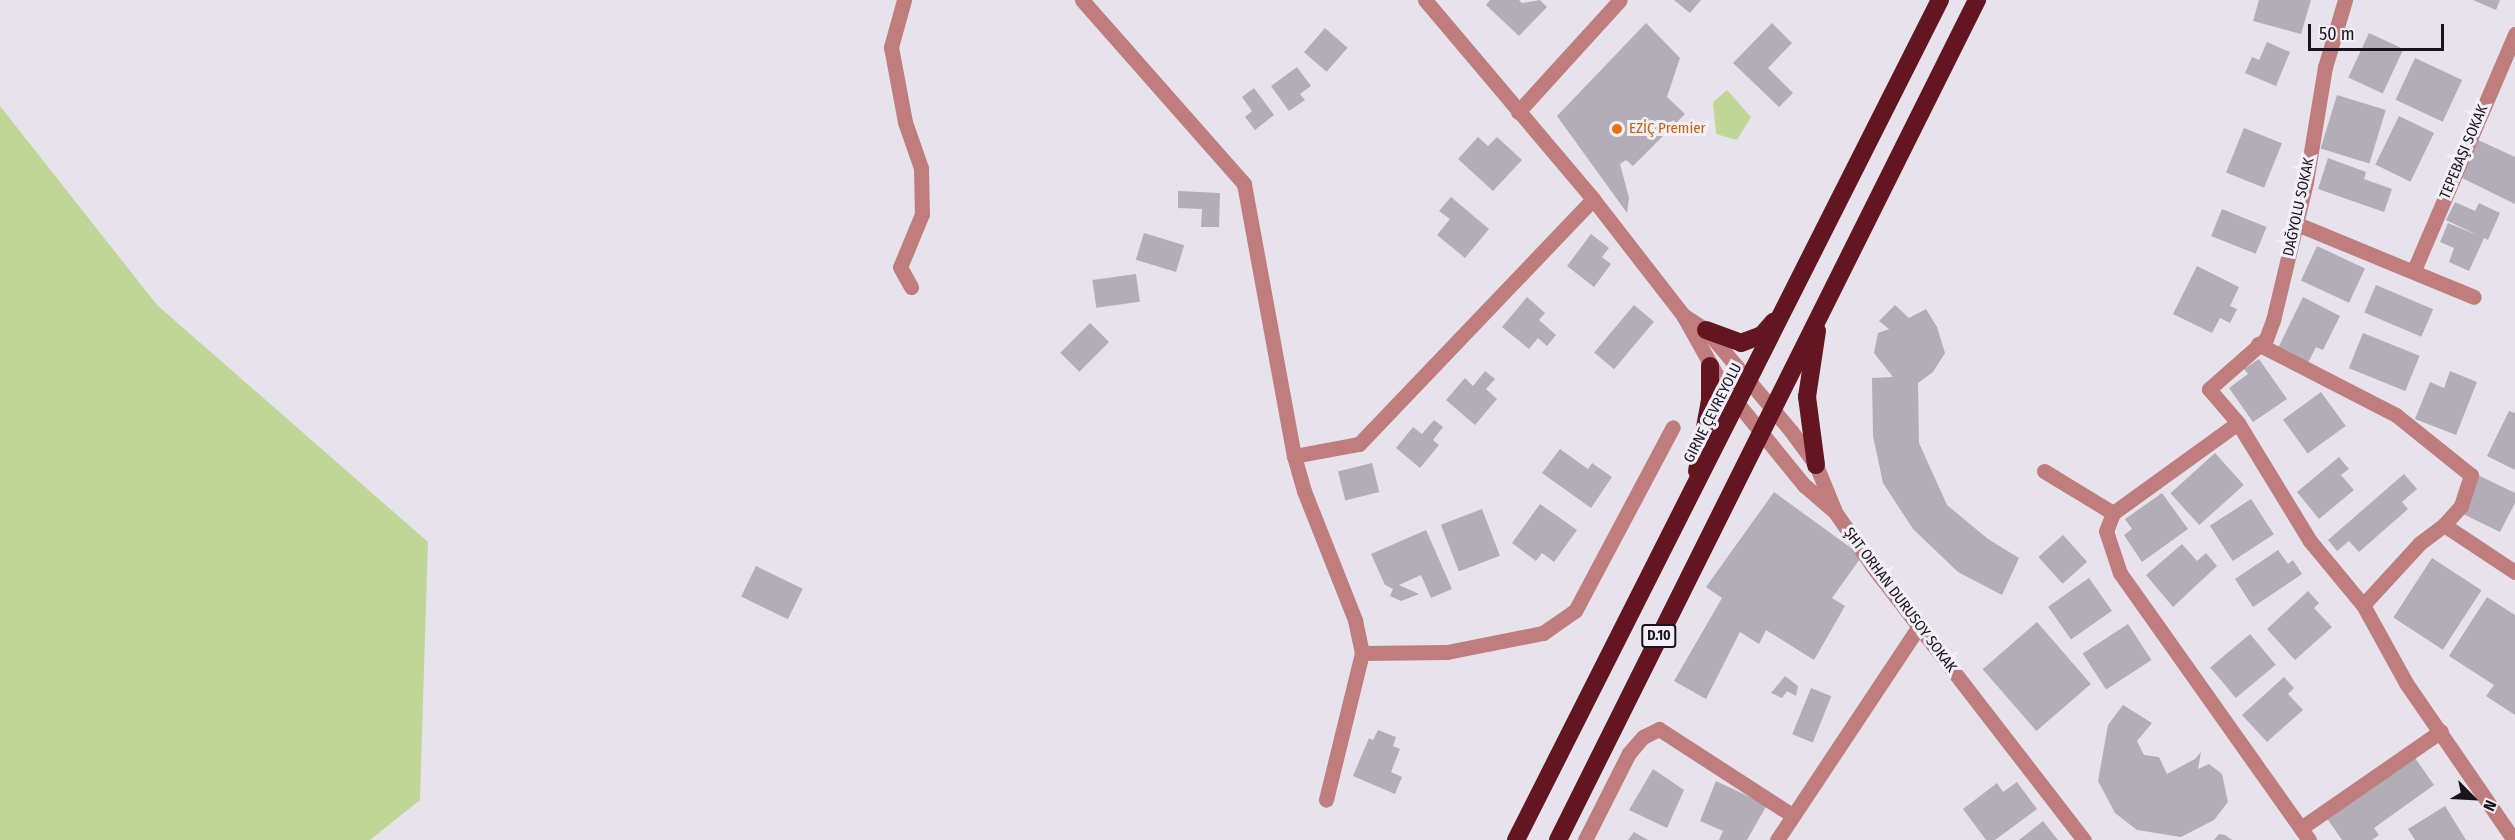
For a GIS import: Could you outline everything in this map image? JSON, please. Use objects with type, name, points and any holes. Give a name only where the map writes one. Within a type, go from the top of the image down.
[{"type":"highway","name":"GIRNE ÇEVREYOLU","points":[[1516,840],[1791,300],[1940,0]]},
{"type":"highway","name":"D.10","points":[[1557,840],[1977,0]]},
{"type":"highway","points":[[1706,330],[1731,341],[1748,342],[1762,334],[1791,300]]},
{"type":"highway","points":[[1816,465],[1807,397],[1820,314]]},
{"type":"highway","points":[[1694,491],[1710,400],[1710,366]]},
{"type":"street","points":[[904,0],[891,48],[905,122],[921,168],[922,214],[900,267],[911,287]]},
{"type":"street","points":[[1082,0],[1244,184],[1294,456],[1304,491],[1355,620],[1362,653],[1326,800]]},
{"type":"street","points":[[1425,0],[1593,198],[1683,315],[1706,330],[1773,408],[1816,465],[1835,512]]},
{"type":"street","points":[[1518,112],[1620,0]]},
{"type":"street","name":"DAĞYOLU SOKAK","points":[[2238,423],[2209,389],[2266,339],[2273,320],[2297,224],[2325,68],[2344,0]]},
{"type":"street","points":[[2414,270],[2515,34]]},
{"type":"street","points":[[1294,456],[1359,444],[1593,198]]},
{"type":"street","points":[[2297,224],[2414,270],[2474,297]]},
{"type":"street","name":"ŞHT ORHAN DURUSOY SOKAK","points":[[1683,315],[1710,366],[1737,404],[1804,485],[1835,512],[1919,626],[2084,840]]},
{"type":"street","points":[[2258,344],[2396,415],[2471,475],[2461,506],[2444,525],[2420,543],[2363,605]]},
{"type":"street","points":[[2441,731],[2305,834],[2120,573],[2106,531],[2113,513],[2238,423],[2310,541],[2363,605],[2406,683],[2441,731],[2514,840]]},
{"type":"street","points":[[1362,653],[1447,652],[1543,633],[1575,611],[1673,427]]},
{"type":"street","points":[[2044,471],[2113,513]]},
{"type":"street","points":[[2444,525],[2515,572]]},
{"type":"street","points":[[1777,840],[1919,626]]},
{"type":"street","points":[[1585,840],[1629,753],[1643,737],[1659,729],[1792,815]]},
{"type":"green space","points":[[1727,90],[1751,117],[1737,140],[1716,134],[1713,102]]},
{"type":"green space","points":[[0,106],[157,305],[428,542],[420,800],[370,840],[0,840]]},
{"type":"building","points":[[1490,0],[1519,0],[1522,3],[1540,0],[1547,7],[1519,36],[1486,5]]},
{"type":"building","points":[[1674,0],[1701,0],[1690,13]]},
{"type":"building","points":[[2259,0],[2311,0],[2301,34],[2253,21]]},
{"type":"building","points":[[2473,0],[2500,0],[2496,10]]},
{"type":"building","name":"EZİÇ Premier","points":[[1646,23],[1680,58],[1667,97],[1685,114],[1633,166],[1626,160],[1620,164],[1629,198],[1627,213],[1557,116]]},
{"type":"building","points":[[1772,23],[1792,43],[1768,68],[1793,93],[1779,107],[1733,63]]},
{"type":"building","points":[[1325,28],[1348,48],[1327,72],[1304,52]]},
{"type":"building","points":[[2369,33],[2403,49],[2383,93],[2348,77]]},
{"type":"building","points":[[2267,42],[2290,52],[2276,86],[2245,73],[2252,57],[2259,60]]},
{"type":"building","points":[[2415,58],[2462,80],[2443,122],[2396,100]]},
{"type":"building","points":[[1297,67],[1311,86],[1300,94],[1305,100],[1289,111],[1271,86]]},
{"type":"building","points":[[1254,88],[1274,115],[1255,130],[1245,117],[1252,111],[1242,97]]},
{"type":"building","points":[[2337,95],[2386,110],[2369,163],[2321,149]]},
{"type":"building","points":[[2399,116],[2434,133],[2410,182],[2375,165]]},
{"type":"building","points":[[2244,128],[2282,143],[2264,188],[2226,173]]},
{"type":"building","points":[[1478,137],[1488,146],[1497,137],[1522,160],[1493,191],[1458,159]]},
{"type":"building","points":[[2476,139],[2515,157],[2515,204],[2458,176]]},
{"type":"building","points":[[2328,158],[2366,172],[2364,179],[2392,189],[2384,212],[2318,189]]},
{"type":"building","points":[[1178,191],[1220,193],[1219,227],[1201,227],[1202,209],[1178,208]]},
{"type":"building","points":[[1451,197],[1489,229],[1465,258],[1437,235],[1450,219],[1439,211]]},
{"type":"building","points":[[2455,202],[2475,211],[2479,203],[2500,213],[2488,240],[2484,238],[2469,271],[2449,262],[2454,248],[2440,242],[2448,223],[2479,236],[2446,220]]},
{"type":"building","points":[[2222,209],[2267,227],[2256,254],[2211,236]]},
{"type":"building","points":[[1144,233],[1184,245],[1176,272],[1136,260]]},
{"type":"building","points":[[1591,234],[1609,248],[1602,257],[1611,264],[1594,287],[1567,266]]},
{"type":"building","points":[[2317,246],[2365,268],[2349,303],[2301,280]]},
{"type":"building","points":[[2197,266],[2239,287],[2230,306],[2237,309],[2230,323],[2220,318],[2212,333],[2173,314]]},
{"type":"building","points":[[1136,274],[1140,302],[1096,308],[1092,280]]},
{"type":"building","points":[[2376,285],[2433,309],[2421,337],[2364,313]]},
{"type":"building","points":[[1527,297],[1545,313],[1539,320],[1556,335],[1547,346],[1538,338],[1529,349],[1502,327]]},
{"type":"building","points":[[2303,297],[2340,316],[2323,350],[2316,347],[2308,363],[2278,348]]},
{"type":"building","points":[[1634,305],[1654,322],[1614,369],[1594,352]]},
{"type":"building","points":[[1895,305],[1909,318],[1926,309],[1937,327],[1945,353],[1933,372],[1918,383],[1919,443],[1947,505],[1988,539],[2019,558],[2002,595],[1958,572],[1913,529],[1883,483],[1873,436],[1872,378],[1893,377],[1874,353],[1878,333],[1889,329],[1879,321]]},
{"type":"building","points":[[1090,323],[1109,342],[1079,372],[1060,353]]},
{"type":"building","points":[[2363,333],[2420,356],[2405,391],[2349,368]]},
{"type":"building","points":[[2259,359],[2287,399],[2253,422],[2229,388],[2248,374],[2244,369]]},
{"type":"building","points":[[1485,371],[1495,379],[1486,389],[1497,399],[1475,425],[1446,400],[1465,378],[1473,386]]},
{"type":"building","points":[[2450,371],[2477,382],[2456,435],[2415,419],[2430,382],[2444,388]]},
{"type":"building","points":[[2321,392],[2346,426],[2308,454],[2283,420]]},
{"type":"building","points":[[2509,411],[2515,413],[2515,470],[2487,456]]},
{"type":"building","points":[[1434,420],[1443,427],[1433,440],[1439,445],[1420,468],[1396,448],[1413,427],[1422,434]]},
{"type":"building","points":[[1560,449],[1588,469],[1592,463],[1612,477],[1591,508],[1542,473]]},
{"type":"building","points":[[2215,453],[2244,485],[2199,525],[2170,493]]},
{"type":"building","points":[[2339,457],[2349,469],[2341,475],[2354,490],[2319,519],[2297,492]]},
{"type":"building","points":[[1372,463],[1379,492],[1345,501],[1338,471]]},
{"type":"building","points":[[2404,474],[2417,489],[2402,502],[2408,509],[2359,552],[2349,541],[2337,551],[2328,540]]},
{"type":"building","points":[[2478,475],[2515,493],[2515,503],[2500,532],[2459,512]]},
{"type":"building","points":[[1774,492],[1862,556],[1832,598],[1845,606],[1814,660],[1766,630],[1759,644],[1740,632],[1706,699],[1674,681],[1722,598],[1706,587]]},
{"type":"building","points":[[2162,493],[2188,529],[2142,562],[2124,535],[2132,529],[2125,519]]},
{"type":"building","points":[[2251,499],[2274,534],[2233,561],[2210,526]]},
{"type":"building","points":[[1540,504],[1577,530],[1554,562],[1542,553],[1536,561],[1512,543]]},
{"type":"building","points":[[1482,509],[1500,556],[1459,571],[1441,525]]},
{"type":"building","points":[[1426,530],[1452,589],[1431,598],[1421,575],[1399,585],[1419,594],[1401,601],[1390,596],[1393,589],[1385,585],[1371,554]]},
{"type":"building","points":[[2063,535],[2087,562],[2063,584],[2038,557]]},
{"type":"building","points":[[2182,544],[2197,561],[2206,553],[2217,566],[2173,607],[2146,575]]},
{"type":"building","points":[[2278,550],[2288,564],[2293,560],[2302,574],[2253,607],[2235,579]]},
{"type":"building","points":[[2432,558],[2481,590],[2443,650],[2393,618]]},
{"type":"building","points":[[756,566],[803,589],[788,619],[741,597]]},
{"type":"building","points":[[2089,578],[2112,611],[2071,639],[2048,607]]},
{"type":"building","points":[[2308,591],[2319,603],[2314,608],[2332,627],[2295,660],[2267,629]]},
{"type":"building","points":[[2487,597],[2515,615],[2515,715],[2486,696],[2494,685],[2449,656]]},
{"type":"building","points":[[2037,622],[2091,684],[2036,731],[1983,669]]},
{"type":"building","points":[[2128,624],[2151,660],[2106,689],[2083,653]]},
{"type":"building","points":[[2250,634],[2276,665],[2236,698],[2210,667]]},
{"type":"building","points":[[1785,676],[1798,686],[1796,696],[1787,691],[1782,698],[1771,693]]},
{"type":"building","points":[[2284,677],[2294,688],[2288,694],[2303,710],[2267,742],[2242,715]]},
{"type":"building","points":[[1811,688],[1831,696],[1813,743],[1792,734]]},
{"type":"building","points":[[2123,705],[2152,723],[2137,741],[2144,755],[2159,757],[2167,774],[2195,759],[2201,752],[2198,769],[2209,764],[2222,774],[2228,802],[2214,820],[2181,837],[2137,830],[2115,813],[2098,781],[2108,725]]},
{"type":"building","points":[[1378,730],[1396,737],[1393,746],[1400,749],[1391,772],[1402,777],[1395,794],[1353,776],[1369,738],[1373,740]]},
{"type":"building","points":[[2413,755],[2434,785],[2374,828],[2379,835],[2372,840],[2342,840],[2326,817]]},
{"type":"building","points":[[1653,769],[1684,790],[1667,828],[1629,810]]},
{"type":"building","points":[[1716,781],[1767,805],[1747,840],[1719,840],[1723,831],[1700,821]]},
{"type":"building","points":[[2017,782],[2037,809],[1995,840],[1986,840],[1963,809],[1997,783],[2003,792]]},
{"type":"building","points":[[2445,806],[2466,840],[2415,840],[2408,829]]},
{"type":"building","points":[[2043,821],[2058,840],[2019,840]]},
{"type":"building","points":[[1634,832],[1648,840],[1628,840]]},
{"type":"building","points":[[2219,834],[2225,835],[2232,840],[2214,840]]},
{"type":"place","name":"EZİÇ Premier","points":[[1617,129]]}]
